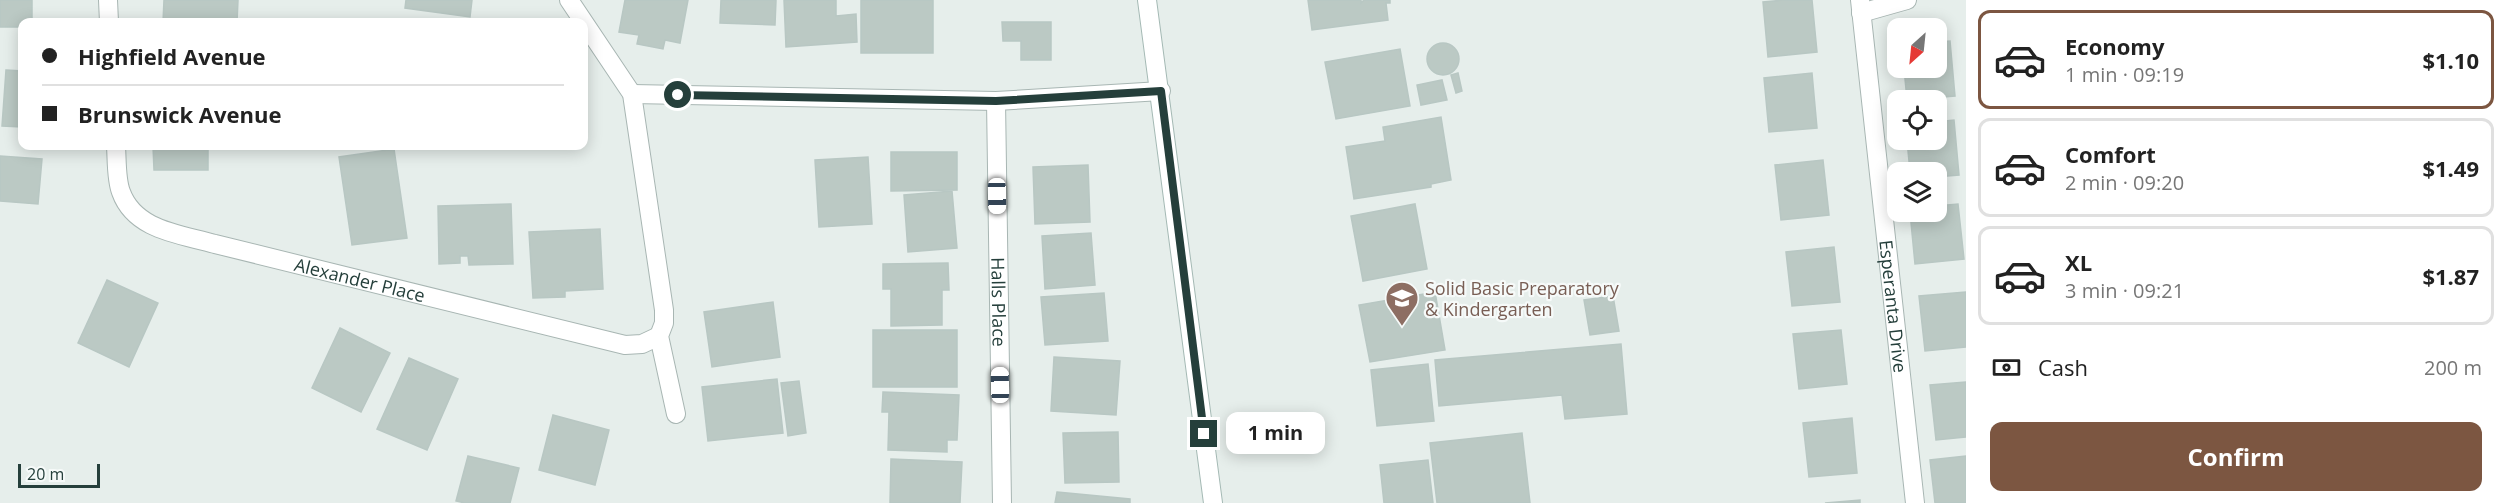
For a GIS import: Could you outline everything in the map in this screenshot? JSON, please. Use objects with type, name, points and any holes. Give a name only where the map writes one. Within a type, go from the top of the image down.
[{"type":"street","points":[[108,0],[109,18]]},
{"type":"street","points":[[569,0],[581,18]]},
{"type":"street","points":[[1147,0],[1161,91],[1213,503]]},
{"type":"street","points":[[1860,7],[1907,0]]},
{"type":"street","name":"Esperanta Drive","points":[[1860,7],[1915,503]]},
{"type":"street","points":[[588,28],[632,94],[664,310],[664,323],[659,336],[676,414]]},
{"type":"street","points":[[632,94],[996,101],[1161,91]]},
{"type":"street","name":"Halls Place","points":[[996,101],[1002,503]]},
{"type":"street","name":"Alexander Place","points":[[116,150],[120,191],[140,220],[156,227],[215,244],[626,345],[642,344],[659,336]]},
{"type":"building","points":[[0,0],[32,0],[32,18],[18,18],[18,27],[0,27]]},
{"type":"building","points":[[164,0],[238,0],[237,18],[163,18]]},
{"type":"building","points":[[406,0],[472,0],[470,17],[405,8]]},
{"type":"building","points":[[625,0],[688,0],[680,43],[665,40],[663,49],[637,44],[639,35],[619,32]]},
{"type":"building","points":[[721,0],[776,0],[775,25],[720,23]]},
{"type":"building","points":[[784,0],[836,0],[836,16],[856,14],[857,42],[786,47]]},
{"type":"building","points":[[861,0],[933,0],[933,53],[861,53]]},
{"type":"building","points":[[1308,0],[1361,0],[1361,3],[1364,0],[1390,0],[1390,3],[1386,3],[1388,20],[1312,30]]},
{"type":"building","points":[[1812,0],[1817,52],[1768,57],[1763,2]]},
{"type":"building","points":[[1002,22],[1051,22],[1051,60],[1021,60],[1021,41],[1003,41]]},
{"type":"building","points":[[1947,41],[1950,41],[1955,96],[1947,97],[1947,90],[1906,90],[1905,78],[1947,78]]},
{"type":"building","points":[[1443,43],[1454,48],[1459,59],[1454,70],[1443,75],[1432,70],[1427,59],[1432,48]]},
{"type":"building","points":[[1400,49],[1410,106],[1336,119],[1325,62]]},
{"type":"building","points":[[6,70],[18,71],[18,127],[2,126]]},
{"type":"building","points":[[1458,73],[1462,91],[1456,93],[1451,75]]},
{"type":"building","points":[[1812,73],[1817,128],[1769,132],[1764,78]]},
{"type":"building","points":[[1442,80],[1447,100],[1421,105],[1417,85]]},
{"type":"building","points":[[1441,117],[1451,180],[1431,184],[1431,187],[1354,199],[1346,147],[1385,141],[1383,127]]},
{"type":"building","points":[[1954,120],[1959,175],[1947,176],[1947,162],[1909,162],[1908,150],[1947,150],[1947,121]]},
{"type":"building","points":[[153,150],[208,150],[208,170],[154,170]]},
{"type":"building","points":[[394,150],[407,238],[352,245],[339,157]]},
{"type":"building","points":[[891,152],[957,152],[957,190],[891,191]]},
{"type":"building","points":[[0,156],[42,159],[38,204],[0,201]]},
{"type":"building","points":[[868,157],[872,224],[819,227],[815,160]]},
{"type":"building","points":[[1823,160],[1829,215],[1781,220],[1775,165]]},
{"type":"building","points":[[1088,165],[1090,222],[1035,224],[1033,167]]},
{"type":"building","points":[[952,191],[957,248],[908,252],[904,195]]},
{"type":"building","points":[[511,204],[513,264],[469,265],[468,256],[460,256],[460,263],[439,264],[438,206]]},
{"type":"building","points":[[1415,204],[1427,269],[1363,281],[1351,216]]},
{"type":"building","points":[[1958,204],[1964,259],[1915,264],[1911,222],[1947,222],[1947,205]]},
{"type":"building","points":[[600,229],[603,289],[565,291],[565,297],[533,298],[529,232]]},
{"type":"building","points":[[1091,233],[1095,285],[1045,289],[1042,236]]},
{"type":"building","points":[[1834,247],[1840,302],[1792,306],[1786,252]]},
{"type":"building","points":[[948,263],[949,290],[942,290],[942,325],[891,326],[891,289],[883,289],[883,264]]},
{"type":"building","points":[[107,280],[158,303],[129,367],[78,343]]},
{"type":"building","name":"Solid Basic Preparatory & Kindergarten","points":[[1435,292],[1445,350],[1370,362],[1359,305]]},
{"type":"building","points":[[1966,292],[1966,347],[1925,351],[1919,296]]},
{"type":"building","points":[[1104,293],[1108,341],[1045,345],[1041,297]]},
{"type":"building","points":[[1613,296],[1619,331],[1590,335],[1584,300]]},
{"type":"building","points":[[773,302],[780,357],[712,367],[704,312]]},
{"type":"building","points":[[340,328],[390,353],[361,412],[312,388]]},
{"type":"building","points":[[873,330],[957,330],[957,387],[873,387]]},
{"type":"building","points":[[1841,330],[1847,384],[1799,389],[1793,334]]},
{"type":"building","points":[[1621,344],[1627,414],[1565,419],[1562,395],[1439,406],[1435,360]]},
{"type":"building","points":[[1054,357],[1120,361],[1116,415],[1051,411]]},
{"type":"building","points":[[409,358],[458,379],[427,450],[377,429]]},
{"type":"building","points":[[1428,364],[1434,421],[1377,426],[1371,370]]},
{"type":"building","points":[[777,379],[783,433],[708,441],[702,387]]},
{"type":"building","points":[[799,381],[806,433],[788,436],[781,383]]},
{"type":"building","points":[[1966,382],[1966,437],[1936,440],[1930,385]]},
{"type":"building","points":[[883,392],[959,395],[957,440],[947,440],[947,452],[888,450],[889,412],[882,412]]},
{"type":"building","points":[[553,415],[609,430],[595,485],[539,470]]},
{"type":"building","points":[[1852,418],[1857,473],[1809,477],[1803,423]]},
{"type":"building","points":[[1118,432],[1119,482],[1065,483],[1063,433]]},
{"type":"building","points":[[1522,433],[1530,503],[1437,503],[1430,443]]},
{"type":"building","points":[[468,456],[519,468],[510,503],[456,501]]},
{"type":"building","points":[[1966,456],[1966,503],[1935,503],[1930,460]]},
{"type":"building","points":[[891,459],[962,462],[960,503],[890,503]]},
{"type":"building","points":[[1428,460],[1433,503],[1384,503],[1380,465]]},
{"type":"building","points":[[1057,492],[1130,499],[1130,503],[1055,503]]},
{"type":"building","points":[[1860,500],[1860,503],[1825,503]]},
{"type":"place","name":"Solid Basic Preparatory & Kindergarten","points":[[1402,327]]},
{"type":"route","points":[[678,95],[996,101],[1161,91],[1204,434]]}]
